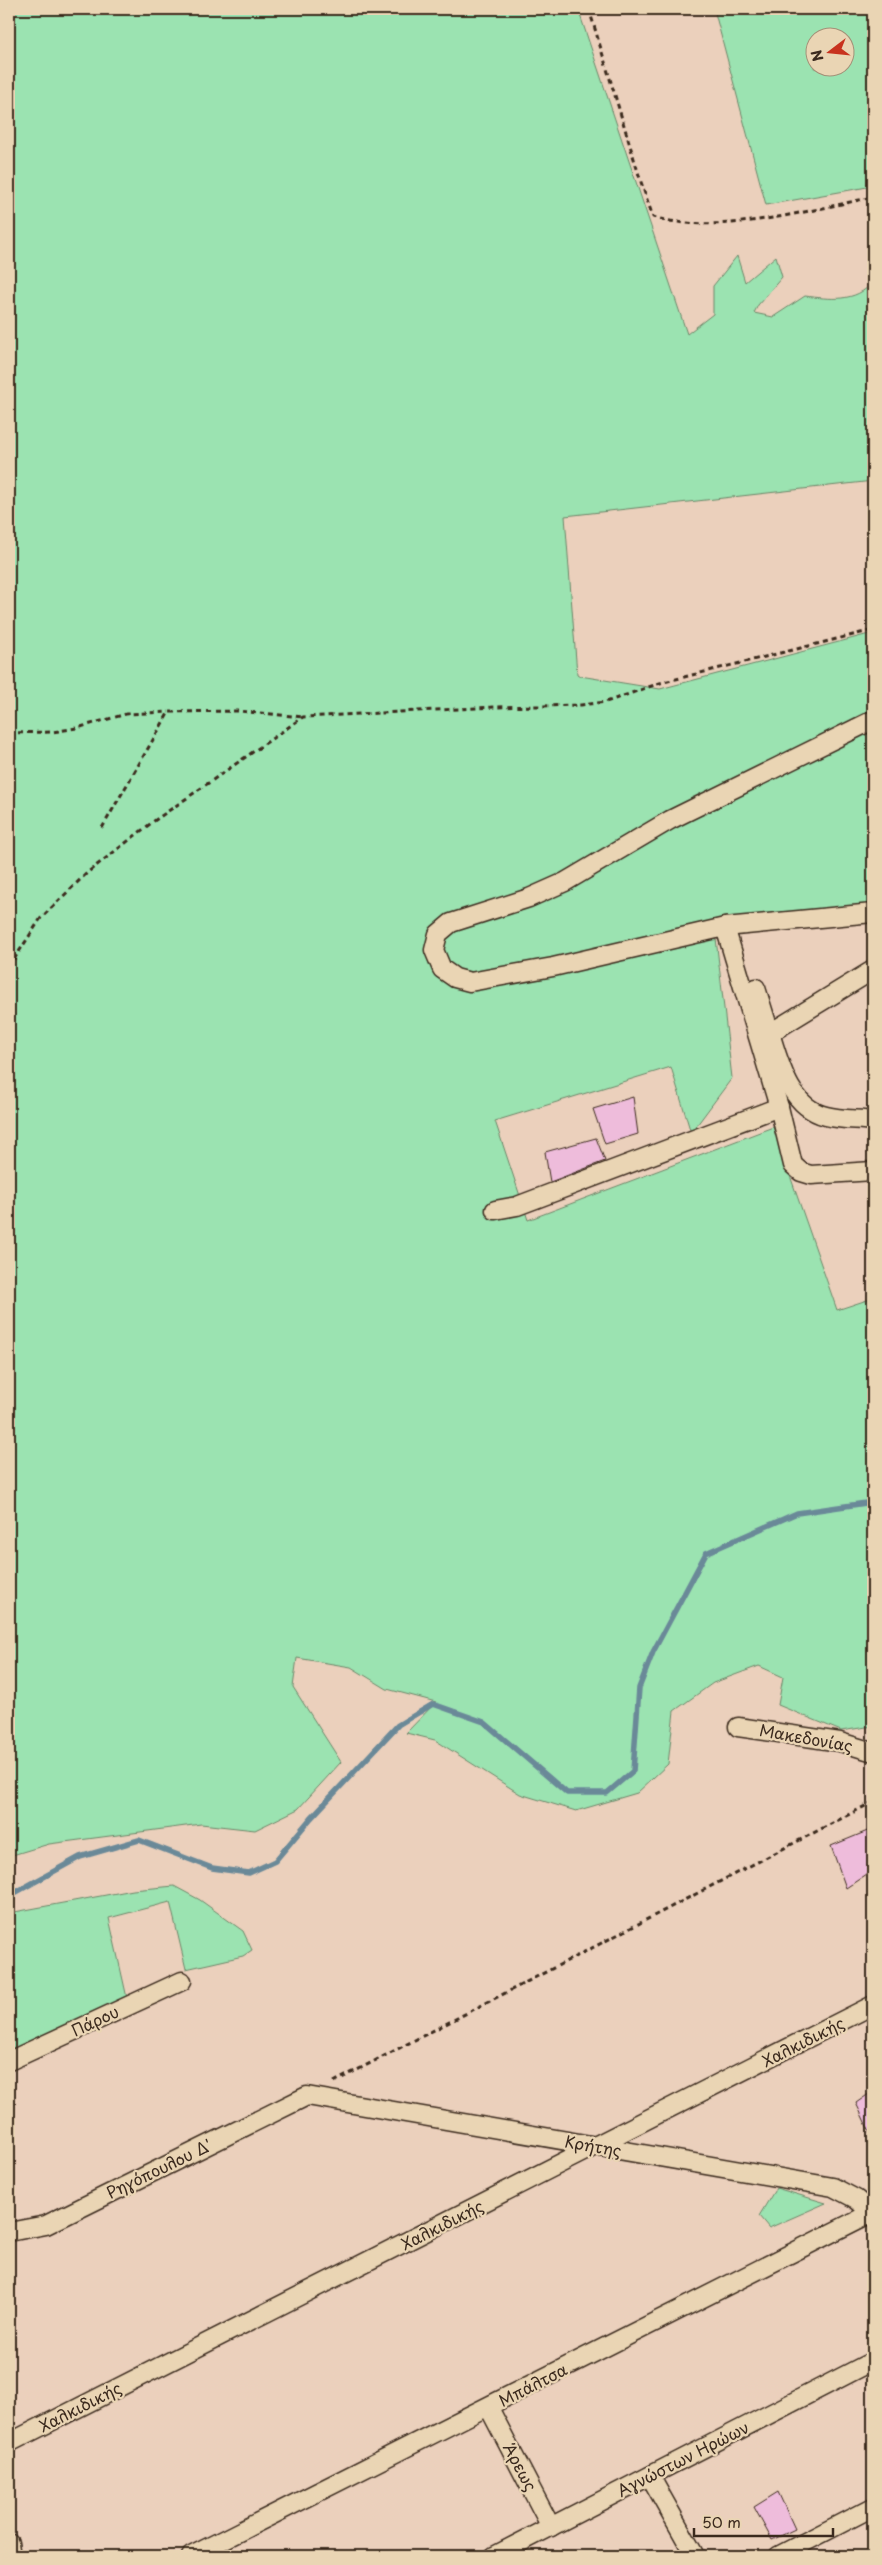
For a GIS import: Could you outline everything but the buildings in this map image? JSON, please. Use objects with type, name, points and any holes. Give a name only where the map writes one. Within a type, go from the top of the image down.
[{"type":"street","points":[[873,720],[670,820],[565,882],[530,898],[451,923],[438,934],[434,950],[442,969],[455,978],[470,982],[553,967],[725,927],[873,913]]},
{"type":"street","points":[[725,927],[779,1107],[793,1165],[801,1172],[811,1175],[873,1171]]},
{"type":"street","points":[[770,1034],[873,970]]},
{"type":"street","points":[[756,988],[783,1076],[805,1107],[826,1116],[873,1121]]},
{"type":"street","points":[[495,1210],[517,1206],[779,1107]]},
{"type":"street","name":"Μακεδονίας","points":[[738,1726],[840,1742],[873,1752]]},
{"type":"street","name":"Πάρου","points":[[9,2061],[182,1981]]},
{"type":"street","name":"Χαλκιδικής","points":[[9,2443],[873,2006]]},
{"type":"street","name":"Κρήτης","points":[[307,2096],[833,2187],[856,2199],[872,2212]]},
{"type":"street","name":"Ρηγόπουλου Δ'","points":[[9,2232],[46,2225],[307,2096]]},
{"type":"street","name":"Μπάλτσα","points":[[191,2556],[489,2408],[872,2212]]},
{"type":"street","name":"Αγνώστων Ηρώων","points":[[494,2556],[873,2361]]},
{"type":"street","name":"Άρεως","points":[[489,2408],[551,2527]]},
{"type":"street","points":[[650,2476],[695,2556]]},
{"type":"street","points":[[778,2556],[873,2507]]},
{"type":"street","points":[[9,2543],[11,2556]]},
{"type":"path","points":[[589,9],[640,182],[653,217],[677,224],[758,220],[873,197]]},
{"type":"path","points":[[9,733],[52,732],[77,728],[126,714],[238,711],[303,717],[495,707],[581,705],[606,702],[660,683],[873,630]]},
{"type":"path","points":[[102,828],[169,712]]},
{"type":"path","points":[[9,967],[41,918],[88,872],[154,821],[303,717]]},
{"type":"path","points":[[334,2082],[873,1802]]},
{"type":"green space","points":[[9,9],[578,9],[687,334],[713,314],[713,286],[737,256],[745,282],[776,256],[782,277],[758,305],[754,313],[773,317],[805,296],[842,298],[866,289],[873,282],[873,481],[565,516],[577,674],[580,676],[660,689],[873,633],[873,905],[714,921],[732,1078],[691,1133],[671,1067],[495,1121],[528,1220],[773,1127],[837,1310],[873,1298],[873,1726],[841,1731],[778,1705],[783,1677],[759,1666],[713,1683],[674,1711],[668,1764],[637,1793],[576,1811],[520,1794],[435,1740],[406,1733],[436,1702],[387,1689],[351,1667],[297,1658],[293,1687],[341,1762],[298,1809],[255,1830],[201,1824],[49,1844],[9,1856]]},
{"type":"green space","points":[[714,9],[873,9],[873,186],[766,205]]},
{"type":"green space","points":[[174,1886],[200,1900],[243,1931],[252,1950],[243,1956],[186,1969],[170,1902],[109,1918],[127,1998],[9,2052],[9,1913],[133,1890]]},
{"type":"green space","points":[[776,2188],[826,2203],[769,2228],[759,2216]]},
{"type":"waterway","points":[[9,1896],[80,1857],[139,1840],[212,1868],[249,1873],[275,1861],[311,1818],[398,1725],[433,1704],[484,1722],[567,1793],[607,1793],[633,1771],[639,1688],[653,1652],[706,1553],[797,1513],[873,1502]]}]
